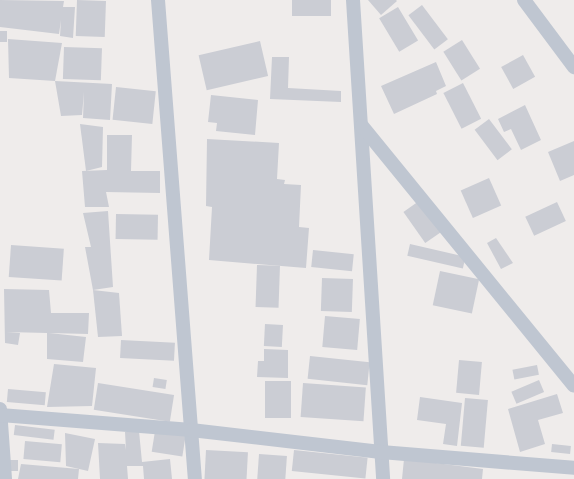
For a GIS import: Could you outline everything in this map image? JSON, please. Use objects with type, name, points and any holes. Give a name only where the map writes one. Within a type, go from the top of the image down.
[{"type":"street","points":[[158,0],[195,479]]},
{"type":"street","points":[[353,0],[383,479]]},
{"type":"street","points":[[524,0],[574,67]]},
{"type":"street","points":[[362,126],[574,386]]},
{"type":"street","points":[[0,409],[5,479]]},
{"type":"street","points":[[0,415],[192,430],[381,452],[571,471]]},
{"type":"building","points":[[0,0],[64,1],[63,7],[75,7],[73,38],[60,36],[61,20],[59,34],[0,27]]},
{"type":"building","points":[[77,0],[106,1],[105,37],[76,36]]},
{"type":"building","points":[[292,0],[331,0],[331,16],[292,16]]},
{"type":"building","points":[[368,0],[396,0],[397,1],[381,15]]},
{"type":"building","points":[[422,5],[448,39],[434,50],[408,15]]},
{"type":"building","points":[[398,7],[418,40],[399,52],[379,18]]},
{"type":"building","points":[[0,31],[7,31],[7,42],[0,42]]},
{"type":"building","points":[[8,39],[62,43],[55,81],[9,78]]},
{"type":"building","points":[[462,40],[480,69],[461,80],[443,52]]},
{"type":"building","points":[[260,41],[268,76],[207,90],[199,55]]},
{"type":"building","points":[[64,47],[102,48],[101,80],[63,79]]},
{"type":"building","points":[[523,55],[535,77],[513,89],[501,67]]},
{"type":"building","points":[[272,57],[289,57],[288,88],[341,91],[341,102],[270,99]]},
{"type":"building","points":[[436,62],[446,86],[436,91],[437,94],[394,114],[381,86]]},
{"type":"building","points":[[55,81],[112,84],[110,120],[83,118],[84,92],[82,115],[61,116]]},
{"type":"building","points":[[463,83],[481,119],[462,129],[443,93]]},
{"type":"building","points":[[116,87],[156,91],[152,124],[113,120]]},
{"type":"building","points":[[211,95],[258,100],[255,135],[216,131],[217,123],[208,122]]},
{"type":"building","points":[[525,105],[541,140],[521,150],[511,129],[504,132],[498,119]]},
{"type":"building","points":[[489,119],[512,149],[497,160],[475,130]]},
{"type":"building","points":[[80,124],[103,127],[102,167],[86,171]]},
{"type":"building","points":[[107,135],[132,135],[131,171],[160,171],[160,193],[106,192],[109,207],[85,207],[82,171],[107,170]]},
{"type":"building","points":[[207,139],[279,143],[277,179],[285,180],[284,184],[301,185],[299,227],[309,228],[306,268],[209,260],[212,207],[206,206]]},
{"type":"building","points":[[574,141],[574,175],[560,181],[548,152]]},
{"type":"building","points":[[489,178],[501,205],[473,218],[461,191]]},
{"type":"building","points":[[419,201],[441,232],[425,243],[403,212]]},
{"type":"building","points":[[557,202],[566,221],[534,236],[525,217]]},
{"type":"building","points":[[108,211],[113,287],[93,290],[85,247],[91,247],[83,213]]},
{"type":"building","points":[[116,214],[158,215],[158,240],[116,239]]},
{"type":"building","points":[[496,238],[513,263],[501,269],[487,243]]},
{"type":"building","points":[[410,244],[466,257],[463,269],[407,256]]},
{"type":"building","points":[[11,245],[64,249],[62,281],[9,277]]},
{"type":"building","points":[[313,250],[354,254],[352,271],[311,267]]},
{"type":"building","points":[[257,265],[280,266],[279,308],[256,307]]},
{"type":"building","points":[[440,271],[479,279],[472,314],[433,305]]},
{"type":"building","points":[[322,278],[353,279],[352,312],[321,311]]},
{"type":"building","points":[[4,289],[49,290],[51,313],[89,313],[88,334],[49,333],[86,337],[83,362],[47,359],[47,333],[7,332],[20,333],[18,345],[5,343]]},
{"type":"building","points":[[93,290],[119,293],[122,336],[98,337]]},
{"type":"building","points":[[325,316],[360,319],[357,350],[322,347]]},
{"type":"building","points":[[265,324],[283,325],[282,347],[264,346]]},
{"type":"building","points":[[121,340],[175,343],[174,361],[120,358]]},
{"type":"building","points":[[264,349],[288,350],[288,378],[257,377],[258,361],[264,361]]},
{"type":"building","points":[[310,356],[370,362],[367,385],[308,379]]},
{"type":"building","points":[[459,360],[482,362],[479,395],[456,393]]},
{"type":"building","points":[[54,364],[96,368],[92,406],[47,407]]},
{"type":"building","points":[[537,365],[539,375],[514,380],[512,370]]},
{"type":"building","points":[[154,378],[167,380],[165,389],[153,387]]},
{"type":"building","points":[[539,380],[544,392],[516,404],[511,392]]},
{"type":"building","points":[[265,381],[291,381],[291,418],[265,418]]},
{"type":"building","points":[[98,383],[174,395],[170,422],[94,410]]},
{"type":"building","points":[[303,383],[366,387],[363,421],[301,417]]},
{"type":"building","points":[[8,389],[46,392],[45,405],[7,402]]},
{"type":"building","points":[[557,394],[563,413],[538,420],[545,444],[520,452],[508,409]]},
{"type":"building","points":[[420,397],[462,403],[457,446],[443,444],[446,424],[417,420]]},
{"type":"building","points":[[465,398],[488,400],[484,448],[461,446]]},
{"type":"building","points":[[15,425],[55,430],[53,440],[14,435]]},
{"type":"building","points":[[139,431],[142,462],[170,459],[172,479],[144,479],[143,466],[127,466],[128,479],[100,479],[98,443],[125,444],[126,450],[125,432]]},
{"type":"building","points":[[155,431],[186,436],[182,457],[152,452]]},
{"type":"building","points":[[65,433],[95,439],[88,471],[66,466]]},
{"type":"building","points":[[25,441],[62,444],[60,462],[23,459]]},
{"type":"building","points":[[552,444],[571,446],[570,454],[551,452]]},
{"type":"building","points":[[206,450],[248,452],[247,479],[204,479]]},
{"type":"building","points":[[294,450],[368,458],[365,479],[292,471]]},
{"type":"building","points":[[259,454],[287,456],[285,479],[257,479]]},
{"type":"building","points":[[404,459],[483,469],[482,479],[402,479]]},
{"type":"building","points":[[7,460],[18,460],[18,471],[7,471]]},
{"type":"building","points":[[21,464],[79,469],[78,479],[18,479]]}]
